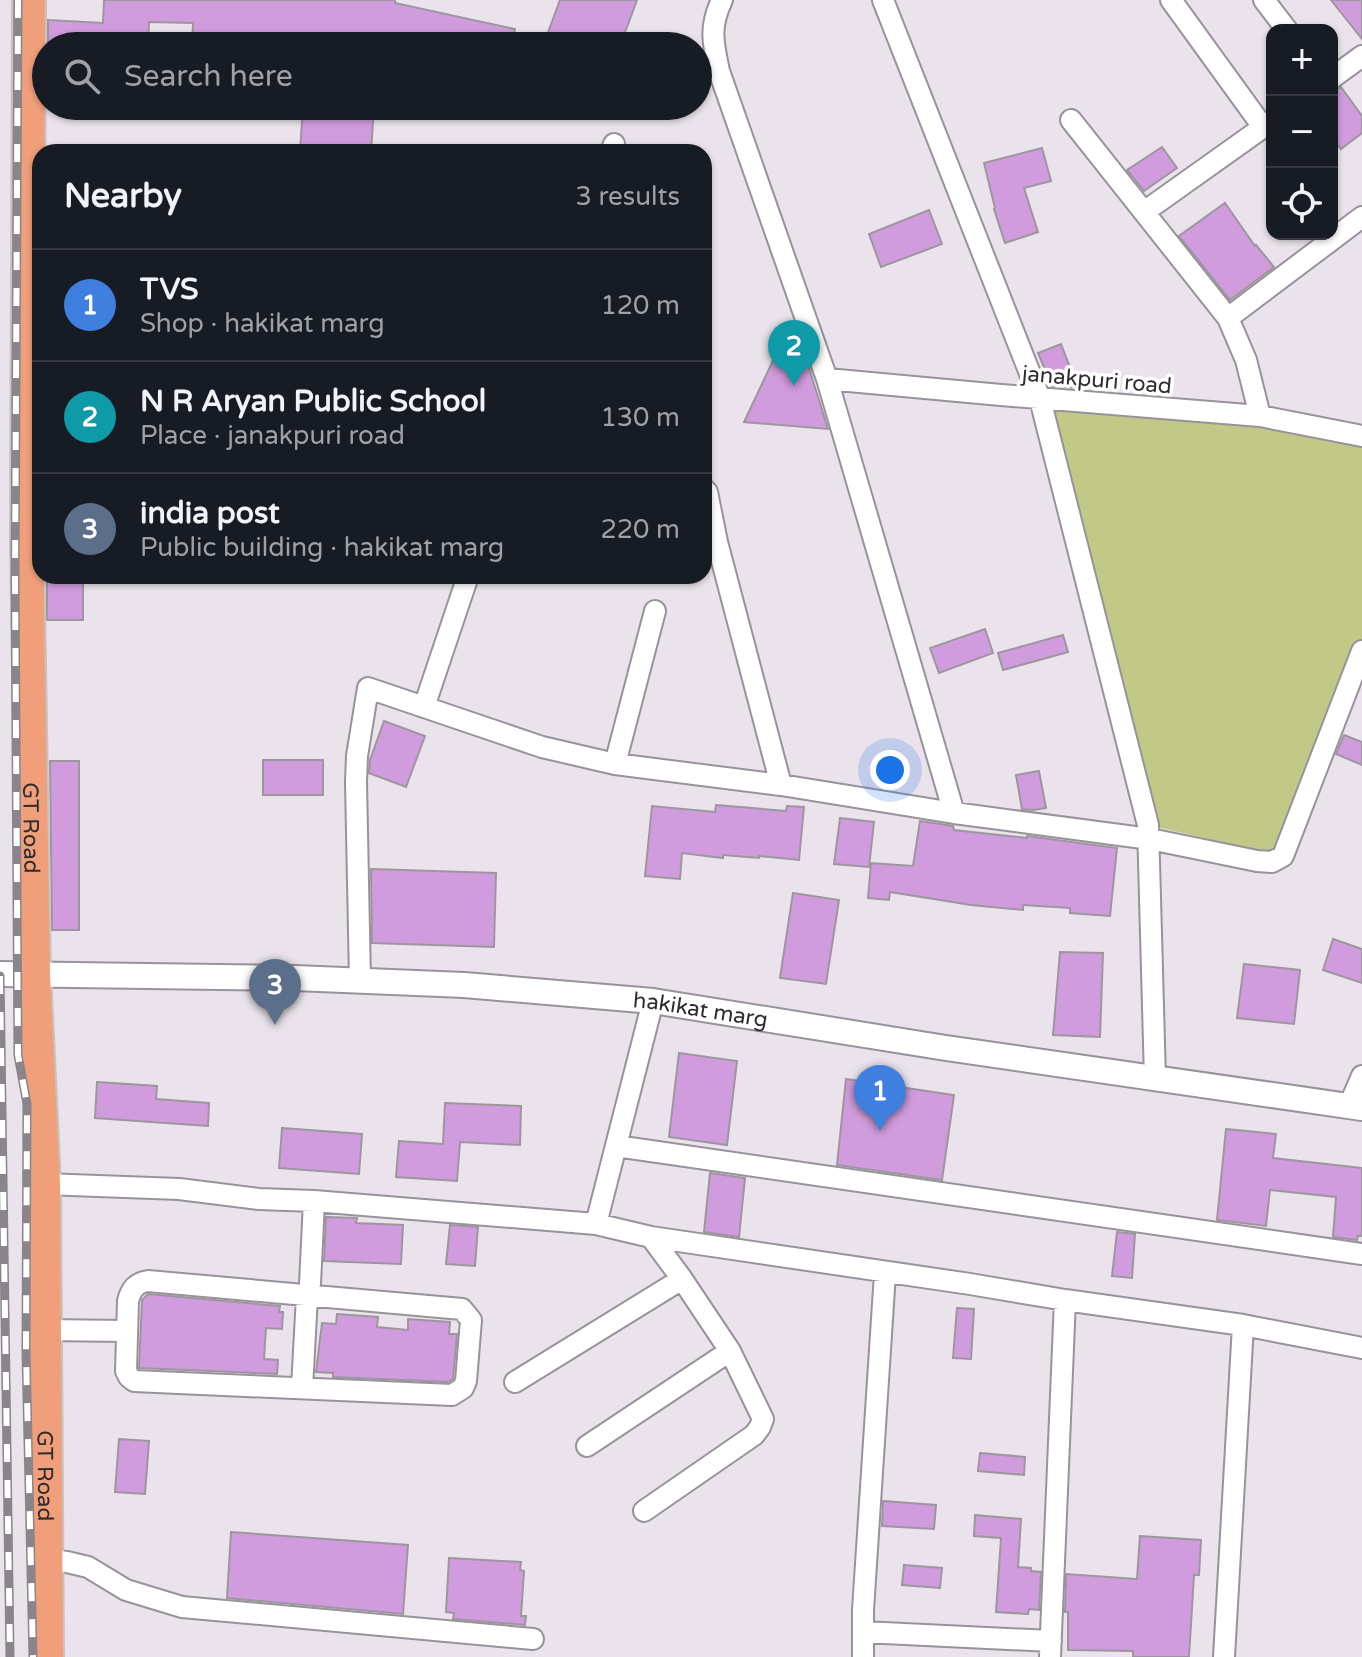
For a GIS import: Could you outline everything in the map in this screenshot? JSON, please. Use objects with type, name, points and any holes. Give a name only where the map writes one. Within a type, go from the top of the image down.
[{"type":"highway","name":"GT Road","points":[[29,0],[14,542],[44,1184],[47,1657]]},
{"type":"street","points":[[722,0],[713,26],[719,71],[827,379],[954,813]]},
{"type":"street","points":[[883,0],[1040,399],[1148,825],[1155,1079]]},
{"type":"street","points":[[1171,0],[1266,121]]},
{"type":"street","points":[[1264,0],[1282,24]]},
{"type":"street","points":[[1338,74],[1362,56]]},
{"type":"street","points":[[1071,120],[1228,318],[1246,360],[1260,416]]},
{"type":"street","points":[[1144,212],[1266,125]]},
{"type":"street","points":[[1228,318],[1362,217]]},
{"type":"street","name":"janakpuri road","points":[[827,379],[1260,416],[1362,436]]},
{"type":"street","points":[[712,517],[781,785]]},
{"type":"street","points":[[424,707],[465,584]]},
{"type":"street","points":[[615,764],[655,611]]},
{"type":"street","points":[[360,981],[356,782],[368,688],[542,747],[615,764],[1150,839],[1272,862],[1283,856],[1362,651]]},
{"type":"street","name":"hakikat marg","points":[[0,974],[295,978],[464,985],[653,1001],[946,1048],[1356,1107]]},
{"type":"street","points":[[596,1224],[653,1001]]},
{"type":"street","points":[[1356,1107],[1362,1076]]},
{"type":"street","points":[[616,1146],[1362,1254]]},
{"type":"street","points":[[44,1184],[179,1189],[259,1199],[596,1224],[651,1237],[1243,1325],[1362,1348]]},
{"type":"street","points":[[302,1388],[314,1201]]},
{"type":"street","points":[[644,1511],[754,1435],[763,1419],[730,1351],[651,1237]]},
{"type":"street","points":[[863,1657],[863,1610],[885,1273]]},
{"type":"street","points":[[515,1382],[682,1279]]},
{"type":"street","points":[[148,1281],[309,1290],[462,1309],[471,1320],[466,1381],[463,1388],[452,1395],[134,1381],[126,1371],[127,1331],[131,1290],[140,1282],[148,1281]]},
{"type":"street","points":[[863,1632],[1050,1649],[1065,1300]]},
{"type":"street","points":[[1224,1657],[1243,1325]]},
{"type":"street","points":[[44,1330],[127,1331]]},
{"type":"street","points":[[587,1446],[730,1351]]},
{"type":"street","points":[[46,1560],[88,1567],[126,1590],[182,1607],[533,1639]]},
{"type":"green space","points":[[1040,399],[1362,436],[1362,651],[1283,856],[1148,825]]},
{"type":"building","points":[[104,0],[395,0],[395,3],[515,29],[514,32],[193,32],[193,23],[149,22],[149,32],[48,32],[48,20],[103,23]]},
{"type":"building","points":[[560,0],[637,0],[625,32],[548,32]]},
{"type":"building","points":[[1331,0],[1362,0],[1362,39]]},
{"type":"building","points":[[1341,87],[1362,116],[1362,133],[1341,149],[1338,145],[1338,88]]},
{"type":"building","points":[[302,120],[373,120],[372,144],[301,144]]},
{"type":"building","points":[[1162,147],[1177,168],[1144,191],[1127,170]]},
{"type":"building","points":[[1042,148],[1051,181],[1024,188],[1038,232],[1005,243],[984,163]]},
{"type":"building","points":[[1225,203],[1274,267],[1230,300],[1179,236]]},
{"type":"building","points":[[929,210],[942,244],[881,267],[869,234]]},
{"type":"building","points":[[1061,344],[1078,388],[1052,386],[1038,353]]},
{"type":"building","points":[[803,349],[828,429],[744,422],[778,350]]},
{"type":"building","points":[[47,584],[83,584],[83,620],[47,620]]},
{"type":"building","points":[[985,629],[993,653],[939,673],[930,648]]},
{"type":"building","points":[[1063,635],[1068,652],[1003,670],[998,653]]},
{"type":"building","points":[[384,721],[425,736],[406,787],[369,773],[370,760]]},
{"type":"building","points":[[1344,735],[1362,742],[1362,765],[1336,754]]},
{"type":"building","points":[[263,760],[323,760],[323,795],[263,795]]},
{"type":"building","points":[[50,761],[79,761],[79,930],[52,930]]},
{"type":"building","points":[[1039,771],[1046,808],[1022,809],[1016,775]]},
{"type":"building","points":[[716,805],[786,811],[787,806],[804,807],[799,860],[723,855],[723,858],[682,853],[680,879],[645,876],[652,806],[715,812]]},
{"type":"building","points":[[840,818],[874,822],[869,867],[834,864]]},
{"type":"building","points":[[920,821],[953,826],[954,830],[1117,848],[1110,916],[1070,913],[1070,908],[1023,905],[1023,910],[971,905],[890,892],[889,900],[868,898],[871,863],[913,866]]},
{"type":"building","points":[[371,869],[496,873],[494,947],[372,943]]},
{"type":"building","points":[[793,893],[839,900],[826,984],[780,978]]},
{"type":"building","points":[[1333,939],[1362,949],[1362,983],[1323,970]]},
{"type":"building","points":[[1060,952],[1103,953],[1100,1037],[1053,1035]]},
{"type":"building","points":[[1244,964],[1300,970],[1294,1024],[1237,1018]]},
{"type":"building","points":[[679,1053],[737,1061],[727,1145],[669,1137]]},
{"type":"building","points":[[846,1079],[954,1095],[942,1180],[837,1165]]},
{"type":"building","points":[[97,1082],[157,1086],[156,1099],[209,1103],[208,1126],[95,1118]]},
{"type":"building","points":[[445,1103],[521,1106],[520,1145],[460,1142],[457,1181],[396,1177],[399,1141],[443,1144]]},
{"type":"building","points":[[282,1128],[362,1134],[359,1174],[279,1168]]},
{"type":"building","points":[[1226,1129],[1276,1134],[1273,1158],[1362,1168],[1362,1236],[1358,1236],[1357,1240],[1333,1237],[1336,1197],[1270,1190],[1266,1226],[1217,1220]]},
{"type":"building","points":[[710,1173],[745,1178],[739,1237],[704,1232]]},
{"type":"building","points":[[326,1217],[357,1218],[356,1223],[403,1225],[401,1264],[324,1261]]},
{"type":"building","points":[[450,1225],[478,1227],[475,1266],[446,1264]]},
{"type":"building","points":[[1117,1232],[1135,1234],[1132,1278],[1112,1276]]},
{"type":"building","points":[[148,1294],[280,1306],[279,1312],[283,1312],[282,1329],[266,1328],[264,1359],[278,1360],[277,1374],[139,1368],[142,1300]]},
{"type":"building","points":[[957,1308],[974,1309],[971,1359],[953,1358]]},
{"type":"building","points":[[337,1314],[378,1317],[377,1327],[408,1330],[408,1319],[450,1322],[449,1334],[457,1334],[453,1379],[448,1382],[333,1377],[333,1373],[316,1372],[322,1323],[336,1324]]},
{"type":"building","points":[[119,1439],[149,1441],[145,1494],[115,1492]]},
{"type":"building","points":[[980,1453],[1025,1457],[1024,1475],[978,1471]]},
{"type":"building","points":[[883,1501],[936,1505],[934,1529],[882,1526]]},
{"type":"building","points":[[975,1515],[1021,1519],[1018,1567],[1041,1572],[1039,1610],[1029,1609],[1028,1614],[996,1612],[1001,1538],[974,1536]]},
{"type":"building","points":[[231,1532],[408,1545],[403,1614],[227,1598]]},
{"type":"building","points":[[1140,1536],[1201,1540],[1199,1575],[1194,1575],[1189,1657],[1133,1657],[1133,1651],[1068,1650],[1066,1574],[1137,1579]]},
{"type":"building","points":[[449,1558],[521,1562],[520,1570],[524,1571],[521,1616],[526,1616],[525,1625],[453,1619],[454,1613],[446,1612]]},
{"type":"building","points":[[904,1565],[942,1568],[940,1588],[902,1585]]},
{"type":"railway","points":[[18,0],[15,577],[18,1055],[27,1104],[26,1352],[33,1657]]},
{"type":"railway","points":[[0,976],[10,1657]]},
{"type":"place","name":"N R Aryan Public School","points":[[794,386]]},
{"type":"place","name":"india post","points":[[275,1025]]},
{"type":"place","name":"TVS","points":[[880,1131]]}]
